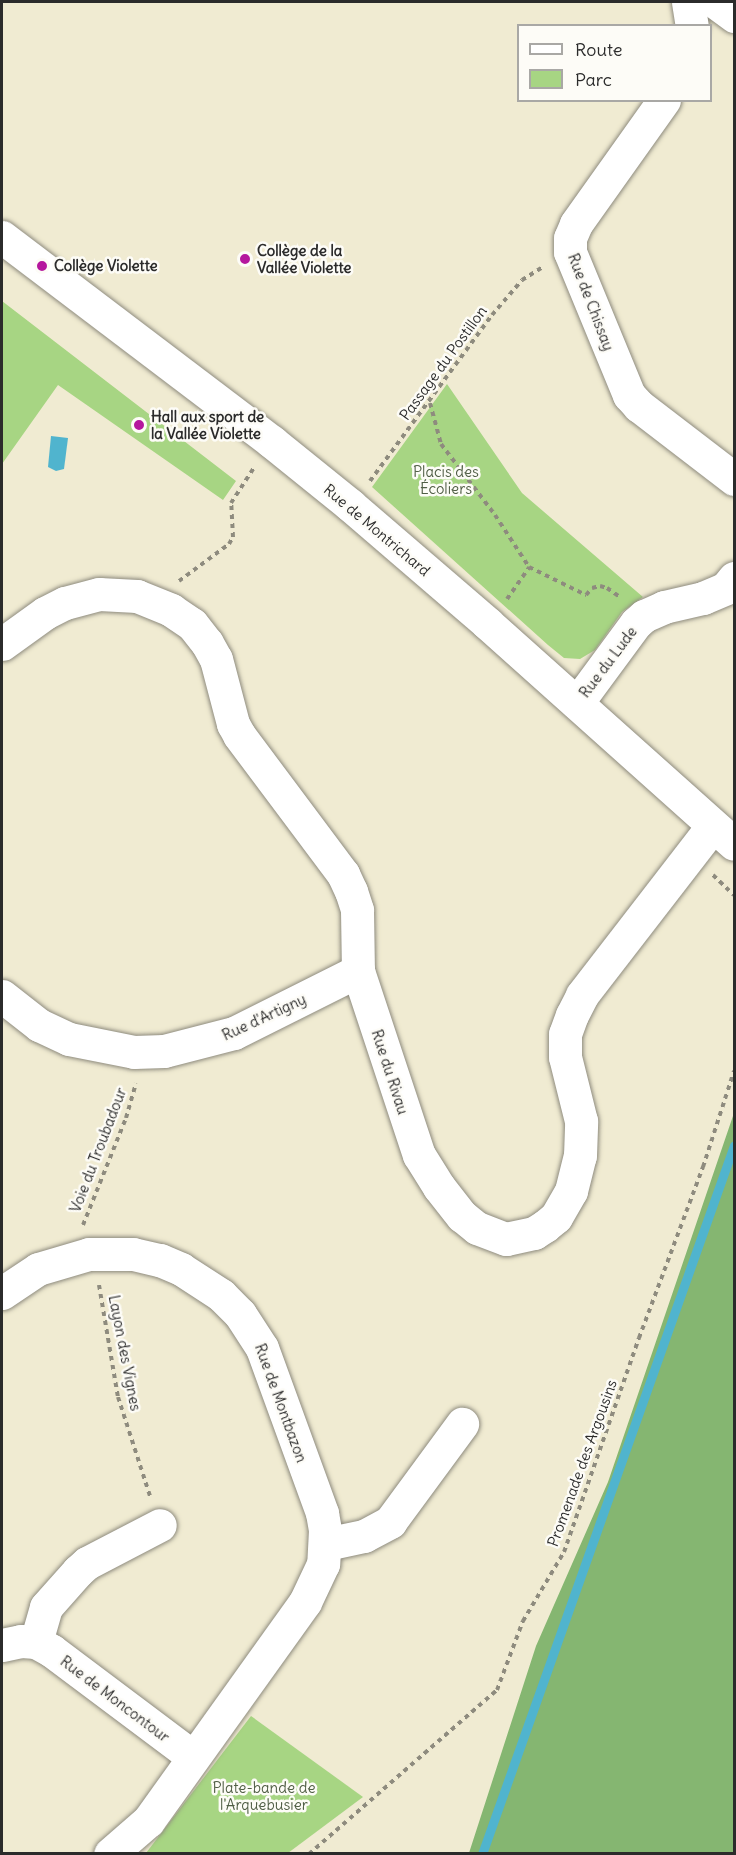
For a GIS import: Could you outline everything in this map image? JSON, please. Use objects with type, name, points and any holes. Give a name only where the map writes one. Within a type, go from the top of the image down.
[{"type":"street","points":[[688,2],[692,24]]},
{"type":"street","points":[[715,2],[735,16]]},
{"type":"street","name":"Rue de Chissay","points":[[663,102],[576,224],[570,238],[570,252],[629,395],[639,406],[735,479]]},
{"type":"street","name":"Rue de Montrichard","points":[[2,237],[272,442],[350,505],[577,702],[723,835]]},
{"type":"street","name":"Rue du Lude","points":[[577,702],[636,623],[644,616],[664,607],[703,598],[726,588],[735,578]]},
{"type":"street","name":"Rue du Rivau","points":[[2,644],[45,613],[65,603],[99,594],[137,596],[151,600],[192,624],[207,643],[216,660],[233,724],[239,735],[343,874],[357,910],[358,971],[410,1134],[434,1180],[462,1216],[477,1228],[507,1239],[534,1233],[556,1217],[571,1191],[580,1156],[581,1121],[565,1057],[566,1034],[582,995],[723,835]]},
{"type":"street","name":"Rue d'Artigny","points":[[2,996],[39,1025],[69,1039],[134,1052],[186,1047],[234,1034],[358,971]]},
{"type":"street","name":"Rue de Montbazon","points":[[2,1293],[38,1269],[89,1254],[132,1254],[160,1260],[202,1282],[240,1314],[262,1348],[322,1513],[326,1544],[323,1564],[304,1602],[148,1821],[110,1854]]},
{"type":"street","points":[[326,1544],[364,1536],[390,1522],[462,1424]]},
{"type":"street","points":[[2,1645],[21,1641],[36,1642],[46,1607],[78,1571],[87,1563],[160,1525]]},
{"type":"street","name":"Rue de Moncontour","points":[[36,1642],[193,1757]]},
{"type":"path","name":"Passage du Postillon","points":[[350,505],[430,402],[492,315],[522,280],[570,252]]},
{"type":"path","points":[[430,402],[441,444],[495,515],[529,567],[586,595],[592,588],[607,588],[644,616]]},
{"type":"path","points":[[151,600],[229,544],[233,537],[231,503],[272,442]]},
{"type":"path","points":[[487,623],[529,567]]},
{"type":"path","name":"Voie du Troubadour","points":[[89,1254],[80,1234],[126,1118],[138,1077],[134,1052]]},
{"type":"path","name":"Promenade des Argousins","points":[[309,1854],[496,1690],[523,1621],[564,1552],[639,1338],[703,1167],[735,1071]]},
{"type":"path","name":"Layon des Vignes","points":[[89,1254],[97,1273],[118,1397],[160,1525]]},
{"type":"green space","name":"Hall aux sport de la Vallée Violette","points":[[2,301],[236,481],[223,500],[58,385],[2,464]]},
{"type":"green space","name":"Placis des Écoliers","points":[[447,384],[522,493],[643,597],[622,612],[595,650],[580,659],[564,658],[548,645],[372,487]]},
{"type":"green space","points":[[734,1113],[734,1853],[469,1853],[536,1646],[608,1482]]},
{"type":"green space","name":"Plate-bande de l'Arquebusier","points":[[251,1716],[363,1797],[288,1853],[146,1853]]},
{"type":"water","points":[[51,436],[68,438],[64,469],[56,471],[48,467]]},
{"type":"waterway","points":[[482,1854],[734,1145]]},
{"type":"place","name":"Collège de la Vallée Violette","points":[[245,259]]},
{"type":"place","name":"Collège Violette","points":[[42,266]]},
{"type":"place","name":"Hall aux sport de la Vallée Violette","points":[[139,425]]}]
